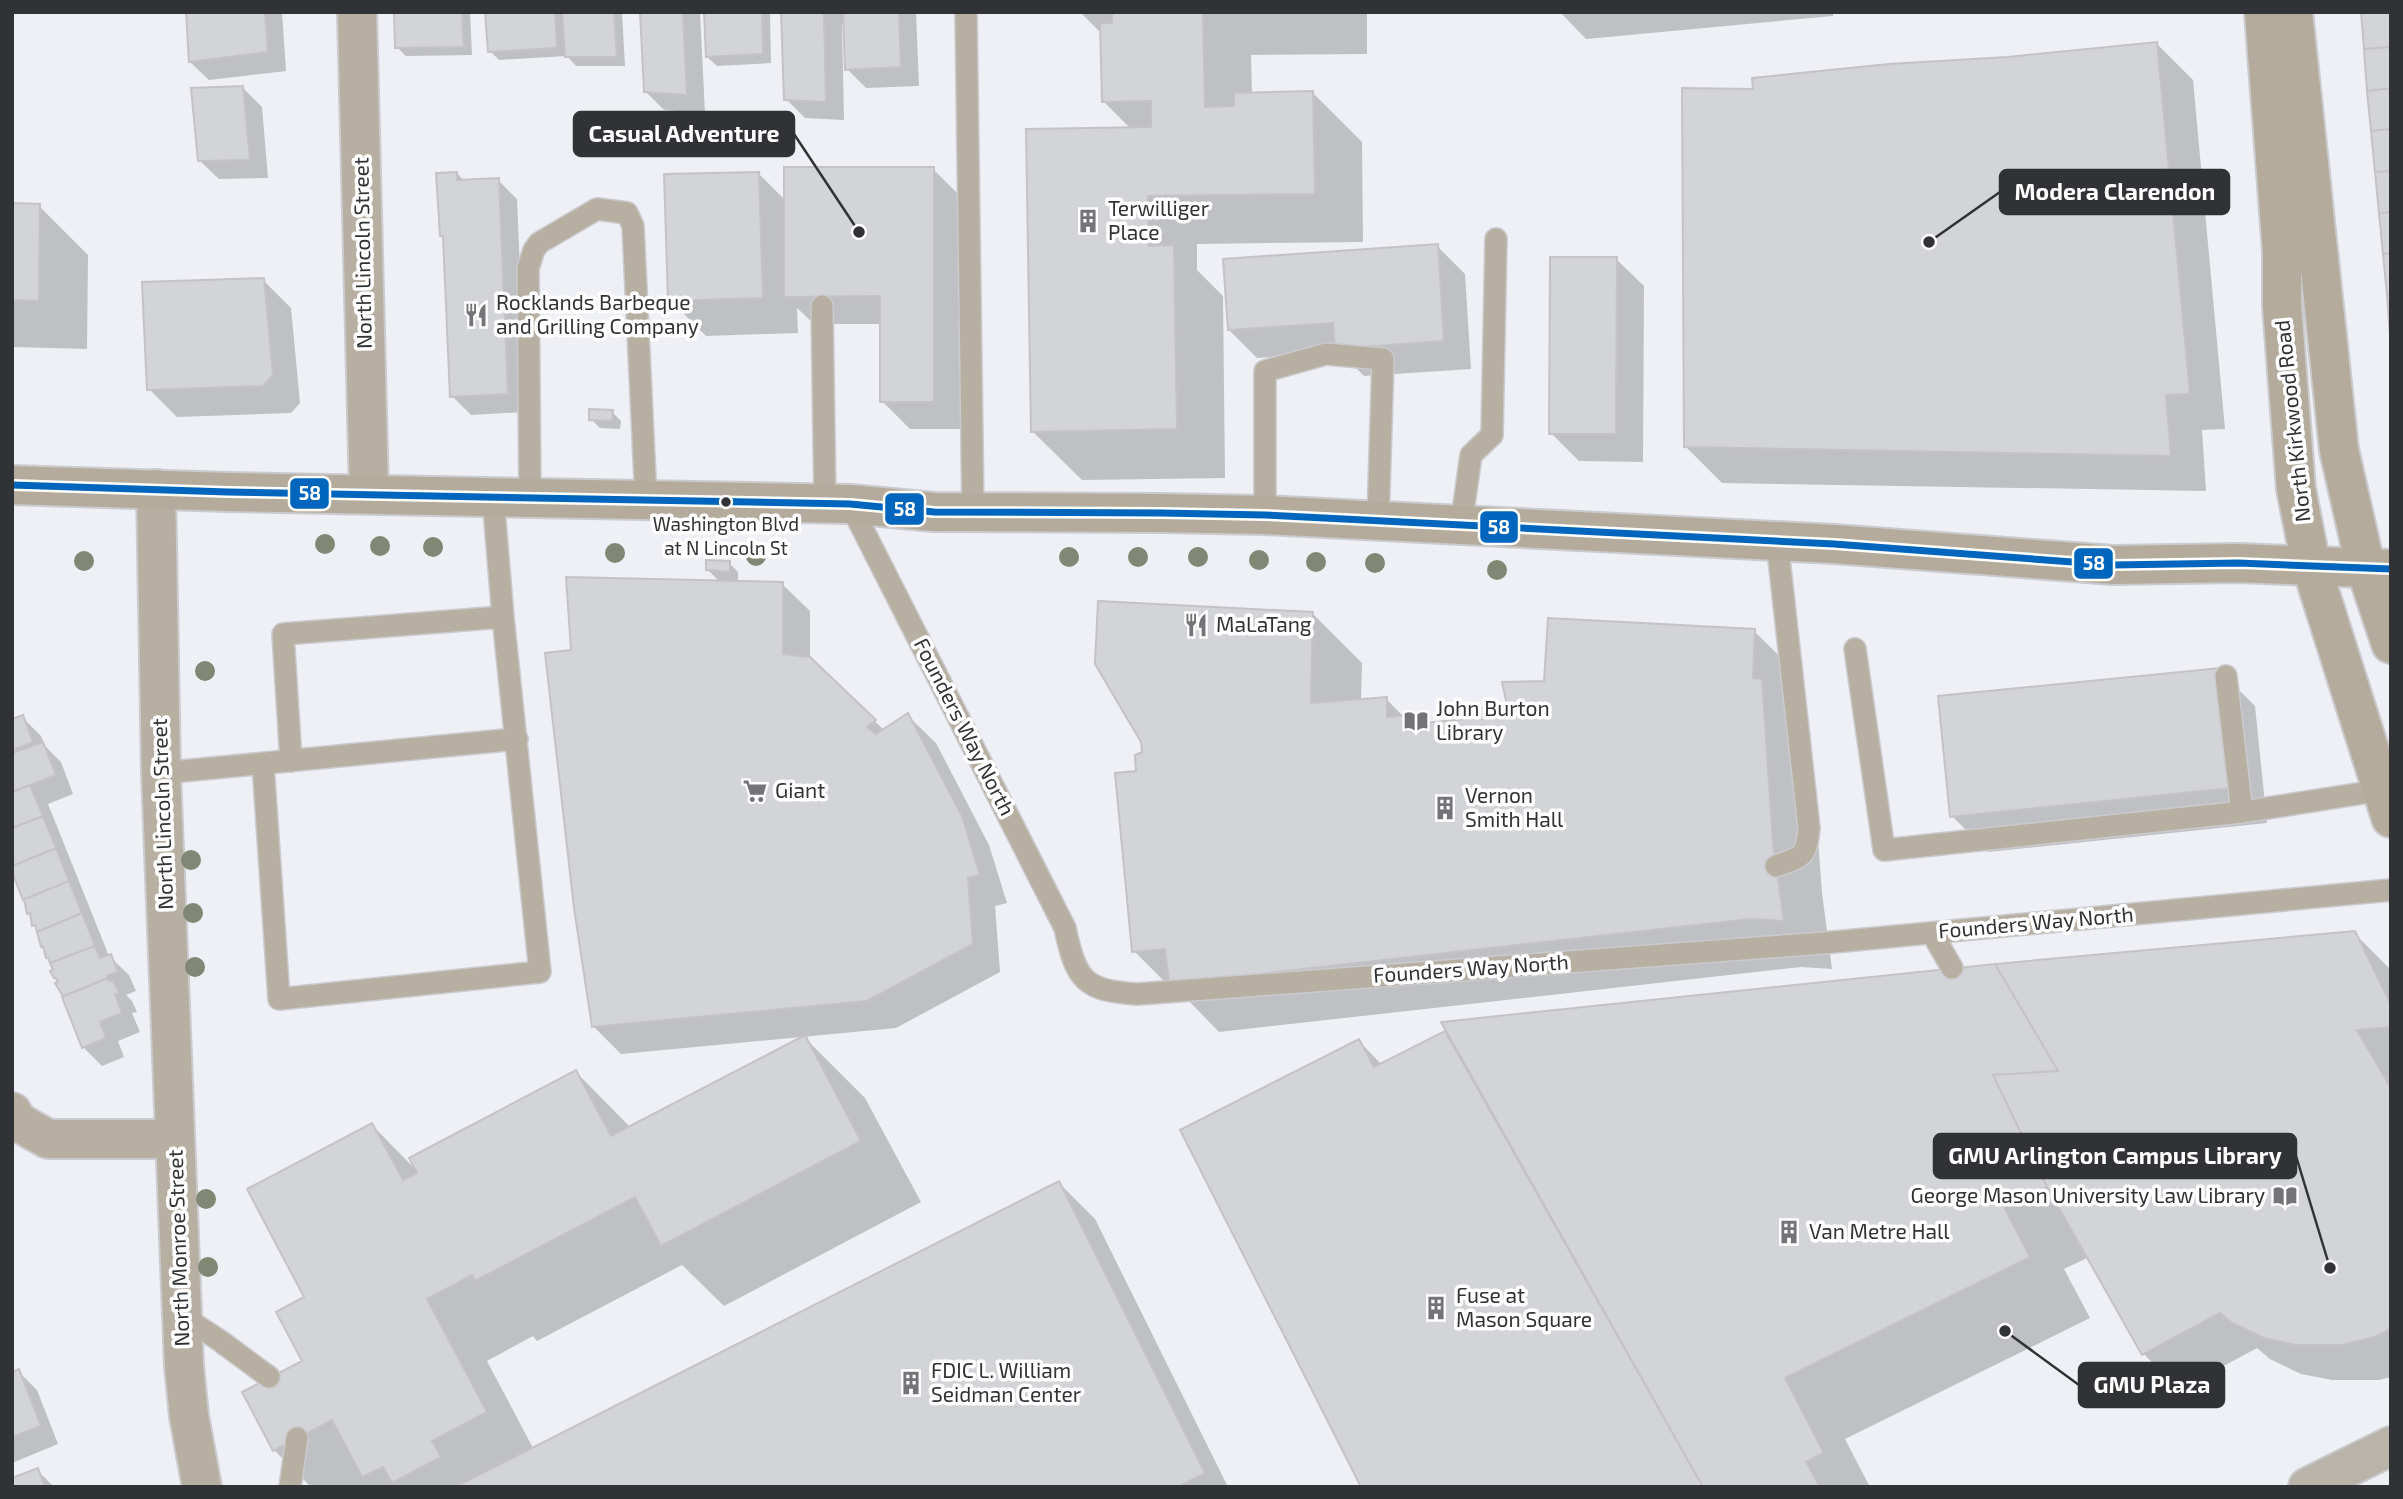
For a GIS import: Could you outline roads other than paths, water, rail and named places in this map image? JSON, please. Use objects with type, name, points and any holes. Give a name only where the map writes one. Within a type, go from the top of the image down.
[{"type":"main road","name":"North Kirkwood Road","points":[[2264,12],[2296,489],[2311,565],[2388,799]]},
{"type":"main road","name":"North Kirkwood Road","points":[[2293,12],[2339,450],[2379,569],[2391,644]]},
{"type":"main road","points":[[12,485],[511,498],[837,503],[973,513],[1265,515],[1777,541],[2113,565],[2238,563],[2379,569]]},
{"type":"main road","points":[[2308,1487],[2391,1446]]},
{"type":"street","name":"North Lincoln Street","points":[[357,12],[369,494]]},
{"type":"street","name":"North Lincoln Street","points":[[156,489],[161,773],[174,1139]]},
{"type":"street","name":"North Monroe Street","points":[[12,1112],[18,1122],[48,1139],[174,1139],[189,1416],[202,1487]]},
{"type":"lane","points":[[965,12],[973,513]]},
{"type":"lane","points":[[263,764],[279,999],[540,972],[503,617],[528,268],[539,243],[597,209],[627,214],[633,226],[646,500]]},
{"type":"lane","points":[[1461,526],[1471,455],[1492,435],[1496,239]]},
{"type":"lane","points":[[822,306],[837,503]]},
{"type":"lane","points":[[1265,515],[1265,371],[1326,354],[1383,359],[1378,521]]},
{"type":"lane","name":"Founders Way North","points":[[837,503],[1065,928],[1072,958],[1079,973],[1097,989],[1112,993],[1138,994],[1823,943],[2391,890]]},
{"type":"lane","points":[[1776,866],[1800,857],[1807,848],[1809,828],[1777,541]]},
{"type":"lane","points":[[291,761],[283,634],[503,617]]},
{"type":"lane","points":[[1855,649],[1884,850],[2388,799]]},
{"type":"lane","points":[[2226,677],[2242,812]]},
{"type":"lane","points":[[161,773],[517,739]]},
{"type":"lane","points":[[1932,933],[1952,968]]},
{"type":"lane","points":[[182,1316],[269,1377]]},
{"type":"lane","points":[[290,1487],[297,1438]]},
{"type":"place","name":"Terwilliger Place","points":[[1088,221]]},
{"type":"place","name":"Casual Adventure","points":[[859,232]]},
{"type":"place","name":"Modera Clarendon","points":[[1929,242]]},
{"type":"place","name":"Rocklands Barbeque and Grilling Company","points":[[476,315]]},
{"type":"place","name":"Washington Blvd at N Lincoln St","points":[[726,502]]},
{"type":"place","name":"MaLaTang","points":[[1196,625]]},
{"type":"place","name":"John Burton Library","points":[[1416,721]]},
{"type":"place","name":"Giant","points":[[755,791]]},
{"type":"place","name":"Vernon Smith Hall","points":[[1445,808]]},
{"type":"place","name":"George Mason University Law Library","points":[[2285,1196]]},
{"type":"place","name":"Van Metre Hall","points":[[1789,1232]]},
{"type":"place","name":"GMU Arlington Campus Library","points":[[2330,1268]]},
{"type":"place","name":"Fuse at Mason Square","points":[[1436,1308]]},
{"type":"place","name":"GMU Plaza","points":[[2005,1331]]},
{"type":"place","name":"FDIC L. William Seidman Center","points":[[911,1383]]}]
